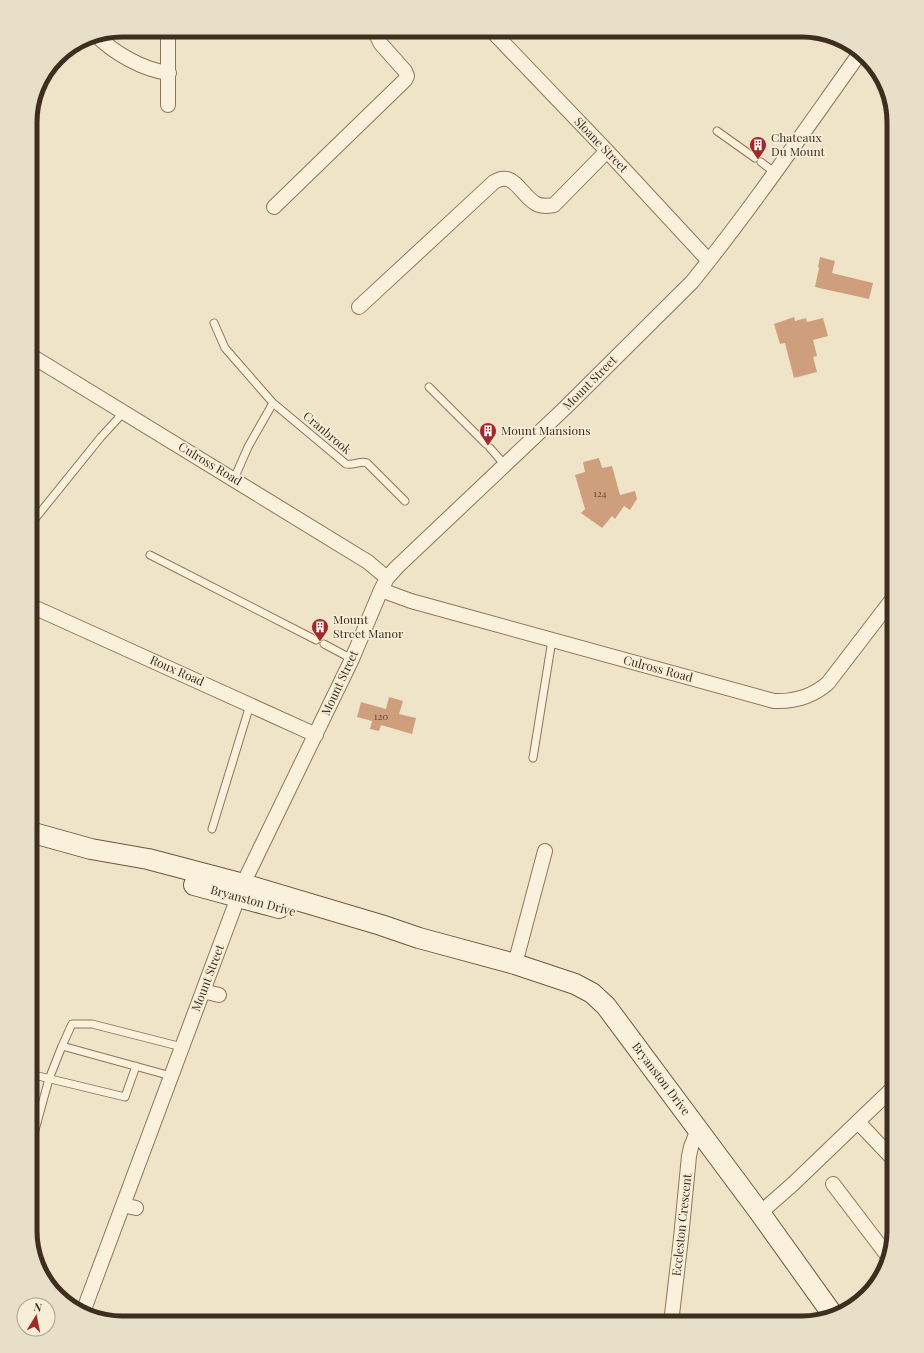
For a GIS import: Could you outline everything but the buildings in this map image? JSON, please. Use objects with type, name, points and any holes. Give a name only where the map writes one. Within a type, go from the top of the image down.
[{"type":"main road","name":"Bryanston Drive","points":[[37,834],[91,849],[148,859],[241,891],[379,933],[419,938],[515,964],[575,984],[592,993],[606,1006],[698,1128],[831,1311]]},
{"type":"street","points":[[168,37],[168,105]]},
{"type":"street","points":[[274,207],[405,80],[407,76],[405,71],[381,44],[378,37]]},
{"type":"street","name":"Sloane Street","points":[[498,37],[607,151],[709,261]]},
{"type":"street","points":[[101,40],[119,54],[151,70],[169,73]]},
{"type":"street","name":"Mount Street","points":[[85,1307],[130,1207],[171,1076],[241,891],[352,659],[384,584],[397,567],[565,408],[692,282],[709,261],[857,57]]},
{"type":"street","points":[[359,307],[500,178],[508,179],[514,182],[536,204],[547,206],[554,205],[607,151]]},
{"type":"street","name":"Culross Road","points":[[37,359],[368,562],[384,584],[411,601],[774,701],[788,702],[802,699],[820,690],[828,683],[887,606]]},
{"type":"street","name":"Roux Road","points":[[38,609],[316,735]]},
{"type":"street","points":[[515,964],[545,851]]},
{"type":"street","points":[[203,991],[219,995]]},
{"type":"street","points":[[760,1213],[793,1184],[887,1094]]},
{"type":"street","points":[[858,1122],[887,1153]]},
{"type":"street","name":"Eccleston Crescent","points":[[671,1316],[681,1238],[689,1156],[698,1128]]},
{"type":"street","points":[[833,1184],[884,1250]]},
{"type":"lane","points":[[717,131],[774,172]]},
{"type":"lane","name":"Cranbrook","points":[[214,322],[225,348],[273,403],[346,464],[354,465],[362,462],[367,464],[405,501]]},
{"type":"lane","points":[[429,387],[505,465]]},
{"type":"lane","points":[[234,479],[248,448],[273,403]]},
{"type":"lane","points":[[37,516],[101,437],[124,412]]},
{"type":"lane","points":[[150,555],[316,640]]},
{"type":"lane","points":[[533,758],[552,640]]},
{"type":"lane","points":[[324,644],[352,659]]},
{"type":"lane","points":[[212,828],[250,705]]},
{"type":"lane","points":[[37,1121],[48,1079],[72,1024],[92,1024],[182,1047]]},
{"type":"lane","points":[[62,1046],[171,1076]]},
{"type":"lane","points":[[37,1076],[125,1098],[136,1066]]},
{"type":"place","name":"Chateaux Du Mount","points":[[758,160]]},
{"type":"place","name":"Mount Mansions","points":[[488,446]]},
{"type":"place","name":"Mount Street Manor","points":[[320,642]]}]
